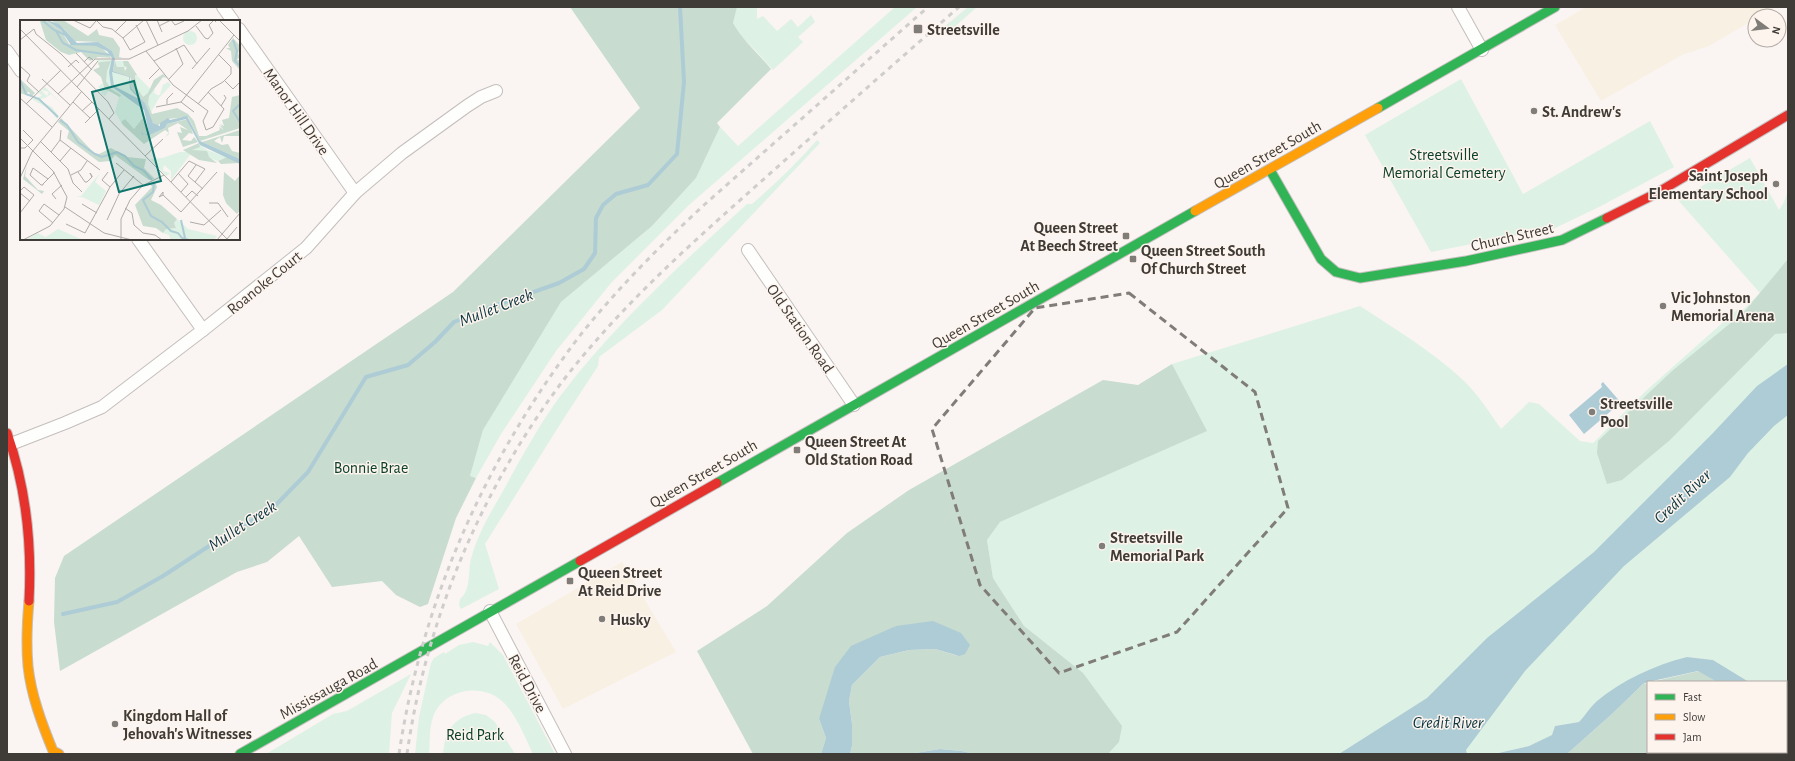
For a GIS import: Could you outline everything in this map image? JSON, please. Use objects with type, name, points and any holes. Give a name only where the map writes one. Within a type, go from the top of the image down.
[{"type":"main road","name":"Queen Street South","points":[[430,647],[490,611],[1482,50],[1555,7]]},
{"type":"main road","name":"Church Street","points":[[1270,170],[1321,259],[1336,272],[1360,278],[1466,261],[1562,240],[1657,193],[1788,115]]},
{"type":"main road","points":[[9,438],[26,513],[29,542],[30,578],[27,636],[28,666],[38,712],[55,753]]},
{"type":"main road","name":"Mississauga Road","points":[[240,754],[430,647]]},
{"type":"street","points":[[223,7],[232,20]]},
{"type":"street","points":[[1458,7],[1482,50]]},
{"type":"street","name":"Manor Hill Drive","points":[[240,30],[355,193]]},
{"type":"street","points":[[7,51],[20,70]]},
{"type":"street","name":"Roanoke Court","points":[[9,438],[65,424],[102,407],[203,330],[306,248],[355,193],[402,153],[472,103],[496,91]]},
{"type":"street","points":[[139,240],[203,330]]},
{"type":"street","name":"Old Station Road","points":[[748,250],[854,405]]},
{"type":"street","name":"Reid Drive","points":[[490,611],[565,754]]},
{"type":"highlighted area","points":[[1129,293],[1255,392],[1288,508],[1177,632],[1059,673],[980,585],[932,429],[1035,308]]},
{"type":"shaded area","points":[[1586,7],[1776,7],[1747,8],[1747,24],[1709,46],[1682,55],[1601,101],[1555,25]]},
{"type":"shaded area","points":[[622,562],[676,652],[563,709],[516,624]]},
{"type":"green space","name":"Bonnie Brae","points":[[570,7],[737,7],[733,23],[746,42],[771,69],[717,123],[720,127],[696,178],[652,226],[561,302],[483,430],[470,476],[476,478],[456,518],[428,604],[420,607],[396,595],[382,581],[332,587],[299,536],[267,562],[237,572],[60,671],[54,622],[55,578],[64,556],[453,292],[640,108]]},
{"type":"green space","points":[[737,7],[757,7],[757,19],[763,16],[777,31],[791,19],[798,27],[811,15],[815,22],[798,37],[803,42],[773,70],[741,36],[733,23]]},
{"type":"green space","points":[[895,7],[917,7],[689,205],[611,283],[556,351],[501,434],[476,478],[470,476],[483,430],[561,302],[652,226],[696,178],[720,127],[738,146]]},
{"type":"green space","points":[[968,7],[977,7],[944,36],[944,27]]},
{"type":"green space","name":"Streetsville Memorial Cemetery","points":[[1461,79],[1523,194],[1650,121],[1674,167],[1599,207],[1555,228],[1431,252],[1365,135]]},
{"type":"green space","points":[[817,140],[820,143],[662,310],[599,357],[598,366],[485,544],[499,589],[461,609],[459,605],[460,599],[464,595],[468,586],[471,559],[481,532],[530,442],[561,395],[626,319],[650,295],[747,204],[752,204],[769,189]]},
{"type":"green space","name":"Streetsville Memorial Park","points":[[1750,158],[1779,210],[1788,191],[1788,697],[1787,681],[1747,681],[1713,660],[1687,657],[1596,702],[1579,722],[1555,726],[1553,735],[1529,746],[1494,754],[1467,754],[1466,751],[1443,754],[1108,754],[1119,742],[1033,634],[1024,626],[993,578],[987,540],[1000,522],[1206,431],[1172,364],[1360,306],[1439,359],[1451,369],[1474,391],[1501,429],[1529,402],[1539,404],[1580,441],[1593,443],[1647,390],[1738,309],[1744,309],[1760,293],[1678,200]]},
{"type":"green space","points":[[1788,259],[1788,333],[1775,334],[1670,440],[1622,480],[1607,484],[1597,453],[1598,441],[1672,371],[1744,312]]},
{"type":"green space","points":[[1172,364],[1207,431],[1000,522],[987,540],[993,578],[1024,626],[1083,673],[1122,726],[1119,742],[1108,754],[974,754],[962,751],[940,749],[909,754],[850,754],[852,746],[852,724],[849,701],[852,685],[880,657],[909,650],[935,649],[958,656],[896,626],[819,719],[826,738],[821,754],[753,754],[697,651],[767,606],[847,533],[909,490],[1103,380],[1138,385]]},
{"type":"green space","points":[[473,642],[488,646],[490,642],[503,655],[555,754],[533,754],[517,720],[509,708],[496,696],[486,692],[465,691],[455,694],[438,707],[433,717],[431,726],[429,754],[415,754],[419,717],[431,663],[434,658],[444,652],[445,654],[459,645]]},
{"type":"green space","points":[[1699,671],[1715,681],[1655,681]]},
{"type":"green space","points":[[411,674],[392,713],[389,754],[266,754],[333,714],[347,711]]},
{"type":"green space","points":[[1647,683],[1647,753],[1787,753],[1788,720],[1788,754],[1567,754],[1643,684]]},
{"type":"green space","name":"Reid Park","points":[[475,713],[486,715],[495,722],[515,754],[443,754],[446,739],[451,727],[461,719]]},
{"type":"water","name":"Credit River","points":[[1788,364],[1788,415],[1774,426],[1748,453],[1730,477],[1624,566],[1525,671],[1466,750],[1467,754],[1339,754],[1427,698],[1487,638],[1594,552],[1712,434],[1757,386]]},
{"type":"water","name":"Streetsville Pool","points":[[1603,382],[1623,405],[1620,407],[1618,405],[1584,434],[1569,415],[1602,387],[1601,384]]},
{"type":"water","points":[[933,621],[961,633],[970,645],[965,654],[959,656],[935,649],[909,650],[880,657],[852,685],[849,701],[852,724],[852,746],[850,754],[821,754],[826,738],[819,719],[835,667],[851,646],[896,626]]},
{"type":"water","name":"Credit River","points":[[1687,657],[1713,660],[1747,681],[1715,681],[1698,671],[1647,681],[1567,754],[1494,754],[1529,746],[1552,735],[1555,726],[1579,722],[1597,701],[1617,686],[1639,674]]},
{"type":"water","points":[[940,749],[962,751],[974,754],[909,754]]},
{"type":"waterway","name":"Mullet Creek","points":[[63,614],[117,602],[163,576],[226,535],[270,511],[308,472],[366,377],[408,365],[435,342],[454,322],[559,283],[584,269],[595,253],[596,218],[603,205],[616,194],[648,185],[677,154],[684,82],[680,7]]},
{"type":"railway","points":[[399,754],[410,697],[424,641],[442,586],[464,532],[488,480],[517,429],[548,380],[596,316],[672,235],[928,7]]},
{"type":"railway","points":[[407,754],[416,704],[428,655],[443,606],[461,558],[482,512],[506,467],[533,423],[562,382],[608,327],[633,300],[685,250],[959,7]]},
{"type":"traffic: fast","points":[[1378,108],[1555,7]]},
{"type":"traffic: fast","points":[[1270,170],[1321,259],[1336,272],[1360,278],[1466,261],[1562,240],[1607,218]]},
{"type":"traffic: fast","points":[[717,483],[1195,211]]},
{"type":"traffic: fast","points":[[240,754],[580,561]]},
{"type":"traffic: slow","points":[[1195,211],[1378,108]]},
{"type":"traffic: slow","points":[[29,601],[27,625],[27,658],[29,677],[34,699],[53,751],[59,754]]},
{"type":"traffic: jam","points":[[1607,218],[1657,193],[1788,115]]},
{"type":"traffic: jam","points":[[7,433],[19,474],[26,516],[30,558],[29,601]]},
{"type":"traffic: jam","points":[[580,561],[717,483]]},
{"type":"place","name":"Streetsville","points":[[918,29]]},
{"type":"place","name":"St. Andrew's","points":[[1534,111]]},
{"type":"place","name":"Saint Joseph Elementary School","points":[[1776,184]]},
{"type":"place","name":"Queen Street At Beech Street","points":[[1126,236]]},
{"type":"place","name":"Queen Street South Of Church Street","points":[[1133,259]]},
{"type":"place","name":"Vic Johnston Memorial Arena","points":[[1663,306]]},
{"type":"place","name":"Streetsville Pool","points":[[1592,412]]},
{"type":"place","name":"Queen Street At Old Station Road","points":[[797,450]]},
{"type":"place","name":"Streetsville Memorial Park","points":[[1102,546]]},
{"type":"place","name":"Queen Street At Reid Drive","points":[[570,581]]},
{"type":"place","name":"Husky","points":[[602,619]]},
{"type":"place","name":"Kingdom Hall of Jehovah's Witnesses","points":[[115,724]]}]
